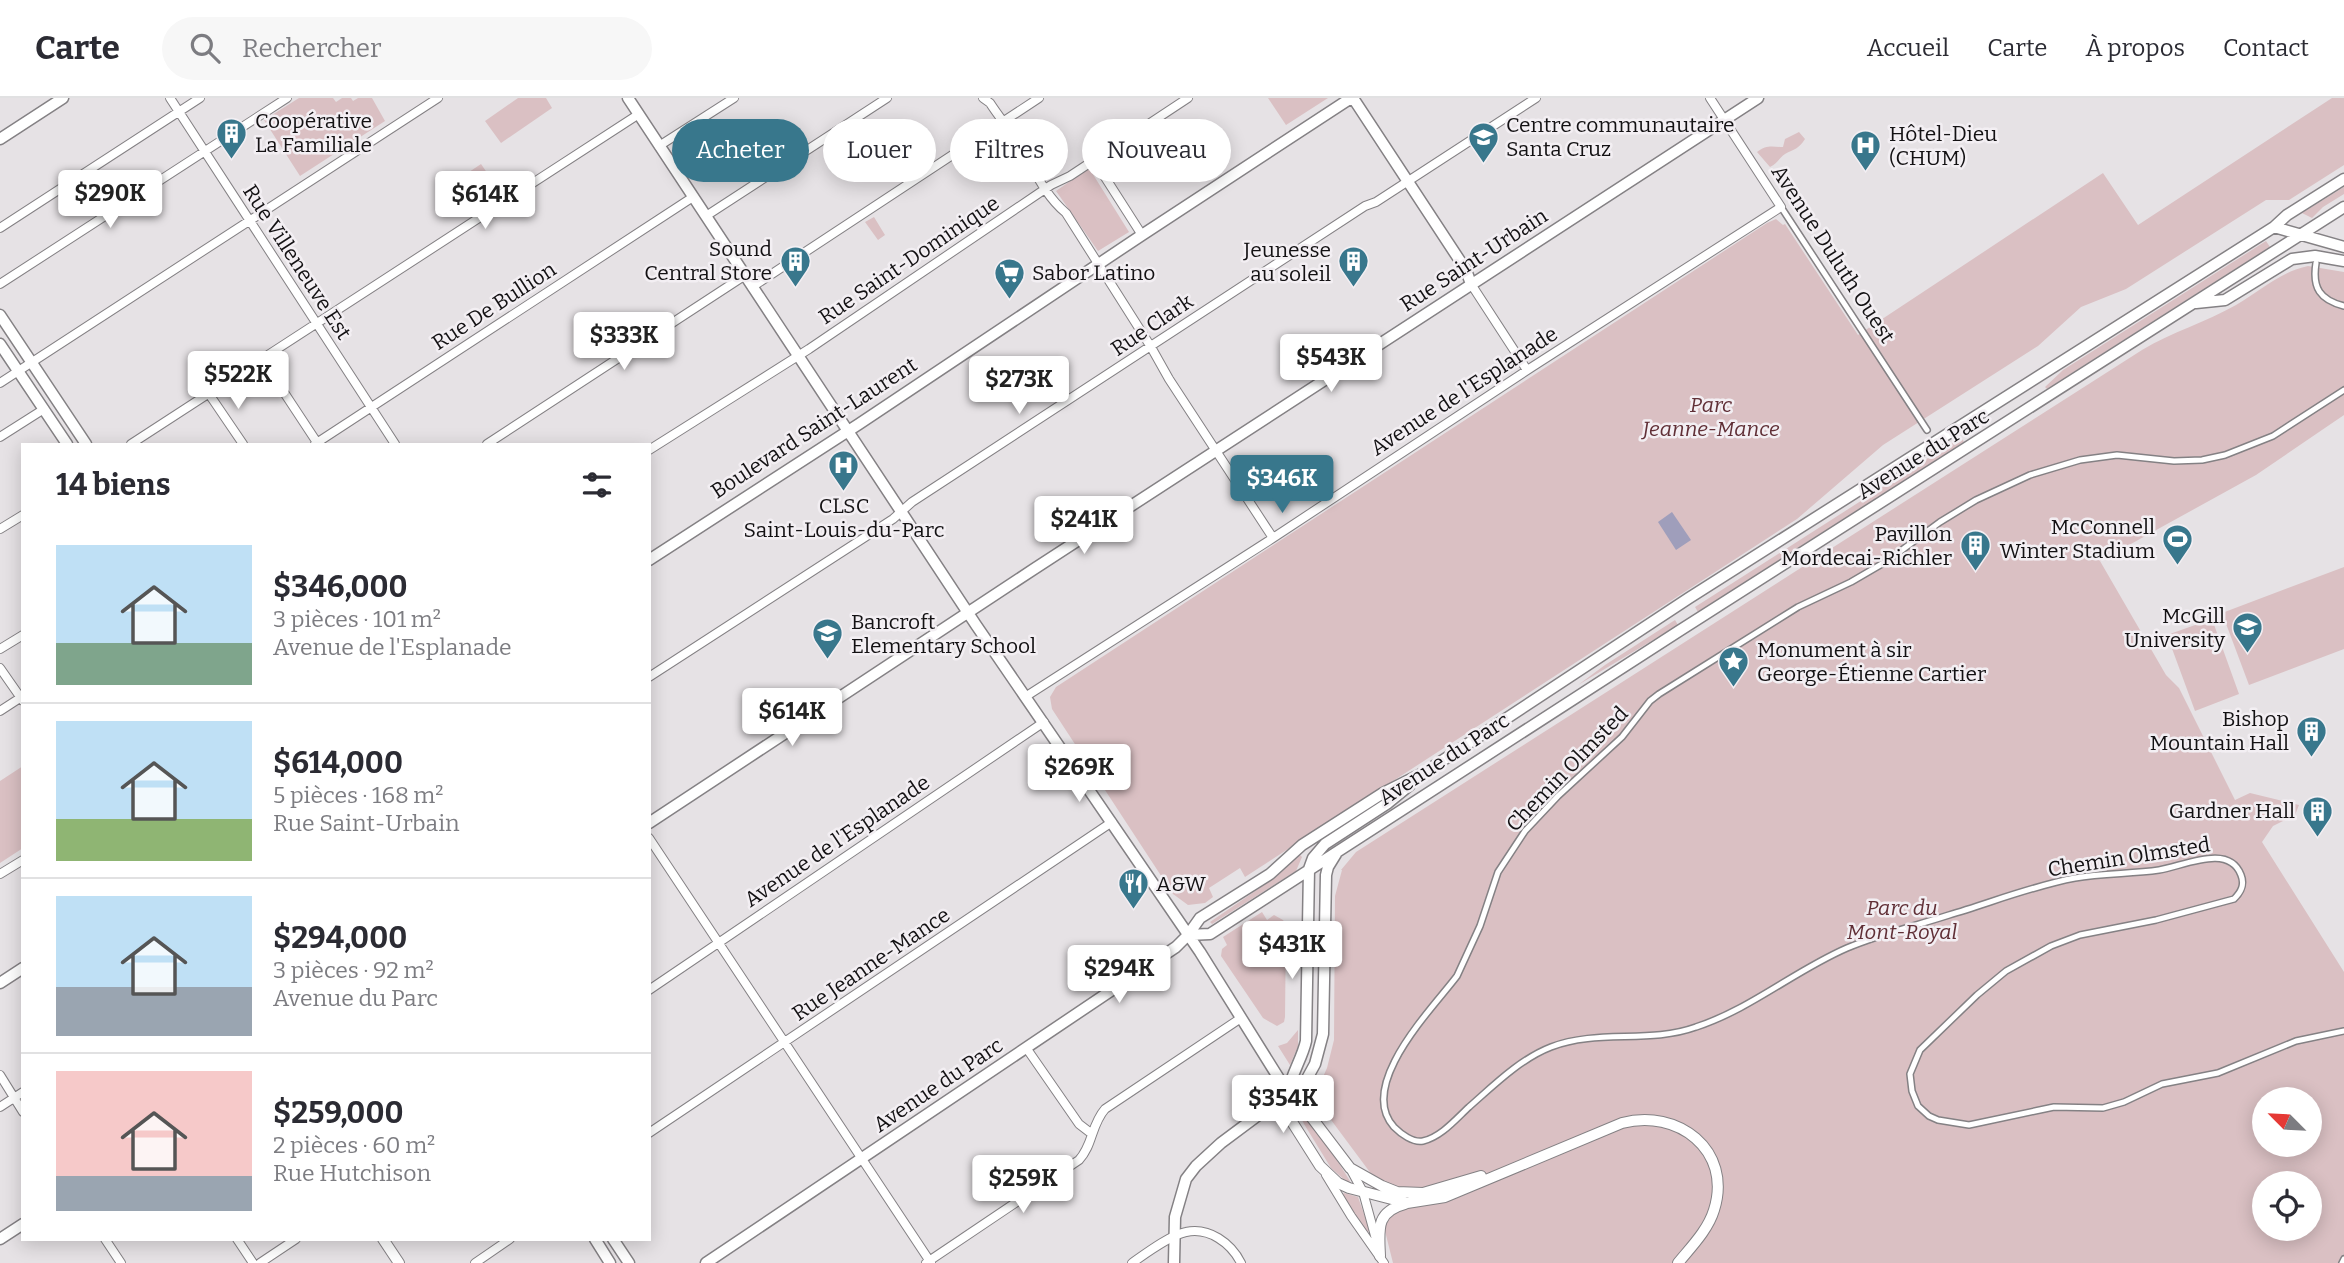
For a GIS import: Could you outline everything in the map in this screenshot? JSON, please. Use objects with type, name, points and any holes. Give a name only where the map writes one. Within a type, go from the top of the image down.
[{"type":"main road","points":[[0,139],[63,98]]},
{"type":"main road","points":[[628,98],[968,613],[1188,935],[1288,1093]]},
{"type":"main road","points":[[1352,98],[1466,270],[1471,284]]},
{"type":"main road","name":"Boulevard Saint-Laurent","points":[[651,559],[848,432],[1352,98]]},
{"type":"main road","name":"Rue Saint-Urbain","points":[[651,822],[1758,98]]},
{"type":"main road","name":"Avenue du Parc","points":[[1309,869],[1313,858],[1325,844],[1388,803],[1425,772],[1689,598],[2274,227],[2287,215],[2344,179]]},
{"type":"main road","name":"Avenue du Parc","points":[[1188,935],[1210,934],[2344,207]]},
{"type":"main road","points":[[2274,227],[2344,247]]},
{"type":"main road","points":[[2193,304],[2225,300],[2292,259],[2315,256],[2344,261]]},
{"type":"main road","points":[[0,315],[85,443]]},
{"type":"main road","points":[[0,344],[66,443]]},
{"type":"main road","name":"Avenue du Parc","points":[[706,1263],[1176,947],[1200,918],[1270,874],[1302,845],[1383,793],[1425,772]]},
{"type":"main road","points":[[1174,1263],[1175,1217],[1183,1186],[1196,1166],[1221,1143],[1288,1093],[1300,1089],[1309,1078],[1323,1034],[1326,875],[1331,860],[1340,849]]},
{"type":"main road","points":[[1288,1093],[1291,1076],[1301,1059],[1306,1041],[1309,869]]},
{"type":"main road","points":[[0,983],[21,969]]},
{"type":"main road","points":[[0,1239],[21,1225]]},
{"type":"main road","points":[[596,1241],[610,1263]]},
{"type":"main road","points":[[614,1241],[629,1263]]},
{"type":"street","name":"Rue Villeneuve Est","points":[[170,98],[394,443]]},
{"type":"street","points":[[0,228],[200,98]]},
{"type":"street","points":[[0,284],[287,98]]},
{"type":"street","points":[[0,383],[438,98]]},
{"type":"street","points":[[659,146],[734,98]]},
{"type":"street","points":[[706,216],[887,98]]},
{"type":"street","points":[[983,98],[1001,119]]},
{"type":"street","points":[[1008,119],[1039,98]]},
{"type":"street","name":"Rue Saint-Dominique","points":[[1156,119],[1188,98]]},
{"type":"street","name":"Rue Clark","points":[[651,676],[1365,206],[1376,202],[1536,98]]},
{"type":"street","name":"Avenue Duluth Ouest","points":[[1710,98],[1927,430]]},
{"type":"street","points":[[133,443],[639,114]]},
{"type":"street","points":[[752,287],[950,157]]},
{"type":"street","name":"Rue Saint-Dominique","points":[[651,449],[798,356],[1082,167]]},
{"type":"street","points":[[1042,182],[1055,204],[1066,212],[1152,347],[1169,379],[1273,538]]},
{"type":"street","points":[[1108,182],[1142,235]]},
{"type":"street","name":"Rue De Bullion","points":[[318,443],[693,197]]},
{"type":"street","name":"Avenue de l'Esplanade","points":[[1025,697],[1781,206]]},
{"type":"street","points":[[2316,263],[2315,280],[2318,293],[2344,306]]},
{"type":"street","points":[[489,443],[744,276]]},
{"type":"street","points":[[1471,284],[1527,370]]},
{"type":"street","points":[[261,359],[316,443]]},
{"type":"street","name":"Chemin Olmsted","points":[[2344,390],[2273,436],[2225,455],[2202,460],[2174,461],[2117,455],[2080,460],[2030,475],[1976,500],[1940,522],[1887,561],[1851,582],[1798,607],[1653,698],[1622,737],[1541,814],[1512,849],[1498,872],[1465,962],[1394,1061],[1383,1094],[1386,1113],[1395,1128],[1413,1140],[1425,1140],[1444,1130],[1521,1064],[1550,1048],[1588,1038],[1654,1036],[1689,1030],[1750,1004],[1825,958],[1869,939],[2054,883],[2092,876],[2161,870],[2210,858],[2228,860],[2241,872],[2243,886],[2240,894],[2234,899],[2156,920],[2080,935],[2044,950],[2006,971],[1920,1050],[1910,1074],[1912,1091],[1918,1106],[1938,1120],[1969,1125],[2054,1107],[2103,1108],[2124,1102],[2162,1084],[2218,1073],[2295,1041],[2344,1031]]},
{"type":"street","points":[[209,394],[242,443]]},
{"type":"street","points":[[0,437],[44,409]]},
{"type":"street","points":[[0,529],[21,516]]},
{"type":"street","points":[[0,649],[21,636]]},
{"type":"street","points":[[0,668],[21,700],[0,711]]},
{"type":"street","name":"Avenue de l'Esplanade","points":[[651,989],[1044,722]]},
{"type":"street","name":"Rue Jeanne-Mance","points":[[651,1132],[1112,822]]},
{"type":"street","points":[[651,841],[929,1262],[1079,1160],[1090,1144],[1095,1121],[1105,1109],[1241,1018]]},
{"type":"street","points":[[0,874],[21,861]]},
{"type":"street","points":[[1027,1049],[1079,1124],[1092,1134]]},
{"type":"street","points":[[0,1076],[21,1109]]},
{"type":"street","points":[[0,1107],[21,1093]]},
{"type":"street","points":[[1288,1093],[1287,1114],[1351,1216],[1382,1259]]},
{"type":"street","points":[[1288,1093],[1312,1118],[1350,1168],[1363,1192],[1382,1259]]},
{"type":"street","points":[[1350,1168],[1397,1192],[1431,1191],[1483,1175],[1618,1118],[1644,1113],[1666,1114],[1694,1128],[1707,1141],[1718,1158],[1722,1179],[1722,1200],[1717,1218],[1684,1263]]},
{"type":"street","points":[[1382,1259],[1379,1230],[1381,1222],[1392,1208],[1446,1197],[1622,1123],[1645,1119],[1663,1120],[1681,1128],[1700,1143],[1710,1156],[1717,1181],[1717,1197],[1711,1217],[1678,1263]]},
{"type":"street","points":[[1320,1166],[1343,1186],[1407,1203]]},
{"type":"street","points":[[1132,1263],[1186,1231],[1210,1233],[1224,1241],[1241,1263]]},
{"type":"street","points":[[106,1241],[121,1263]]},
{"type":"street","points":[[238,1241],[253,1263]]},
{"type":"street","points":[[260,1263],[293,1241]]},
{"type":"street","points":[[384,1241],[399,1263]]},
{"type":"street","points":[[475,1263],[507,1241]]},
{"type":"green space","points":[[299,98],[333,98],[336,102],[342,98],[351,98],[353,101],[358,98],[372,98],[385,121],[300,176],[264,120]]},
{"type":"green space","points":[[518,98],[546,98],[552,108],[501,143],[485,121]]},
{"type":"green space","points":[[1268,98],[1328,98],[1286,125]]},
{"type":"green space","name":"Parc Jeanne-Mance","points":[[2332,98],[2344,98],[2344,165],[2289,200],[2266,200],[2126,289],[2081,307],[2038,346],[1883,445],[1797,519],[1245,877],[1240,868],[1209,888],[1213,897],[1205,903],[1188,905],[1173,894],[1052,709],[1050,697],[1056,687],[1767,223],[1776,219],[1785,224],[1858,335],[2103,173],[2138,225]]},
{"type":"green space","points":[[1799,132],[1805,139],[1803,142],[1770,167],[1757,152],[1767,147],[1783,147],[1785,139]]},
{"type":"green space","points":[[481,164],[501,193],[485,203],[466,174]]},
{"type":"green space","points":[[1082,173],[1082,182],[1098,182],[1129,232],[1098,251],[1056,191]]},
{"type":"green space","points":[[2344,187],[2344,194],[2323,207],[2312,218],[2302,213]]},
{"type":"green space","points":[[874,217],[885,235],[878,240],[865,222]]},
{"type":"green space","points":[[2266,241],[2270,247],[2047,389],[2045,387],[2063,370]]},
{"type":"green space","name":"Parc du Mont-Royal","points":[[2308,266],[2344,272],[2344,415],[2256,475],[2100,561],[2166,675],[2179,688],[2235,800],[2250,793],[2299,805],[2295,815],[2273,826],[2262,842],[2344,972],[2344,1263],[1393,1263],[1384,1227],[1385,1221],[1398,1210],[1314,1097],[1327,1068],[1334,1040],[1335,896],[1341,870],[1356,852],[2142,350],[2225,311],[2279,277]]},
{"type":"green space","points":[[1961,437],[1964,442],[1698,612],[1695,607]]},
{"type":"green space","points":[[2344,567],[2344,649],[2249,685],[2222,613]]},
{"type":"green space","points":[[2212,619],[2239,694],[2195,711],[2167,635]]},
{"type":"green space","points":[[1675,620],[1678,625],[1578,685],[1605,665]]},
{"type":"green space","points":[[21,767],[21,849],[0,863],[0,781]]},
{"type":"green space","points":[[1300,855],[1302,857],[1296,871],[1212,924],[1210,922],[1277,876]]},
{"type":"green space","points":[[1262,912],[1267,920],[1274,915],[1286,925],[1285,1017],[1284,1022],[1277,1026],[1263,1018],[1221,956],[1222,949],[1227,945],[1223,937]]},
{"type":"green space","points":[[1298,1030],[1298,1046],[1290,1065],[1278,1046],[1287,1043]]},
{"type":"green space","points":[[1306,1119],[1330,1149],[1350,1181],[1348,1183],[1331,1168],[1302,1120]]},
{"type":"green space","points":[[1344,1193],[1358,1197],[1370,1231],[1366,1232],[1342,1195]]},
{"type":"water","points":[[1672,512],[1691,540],[1676,550],[1658,522]]},
{"type":"place","name":"Coopérative La Familiale","points":[[232,160]]},
{"type":"place","name":"Centre communautaire Santa Cruz","points":[[1483,164]]},
{"type":"place","name":"Hôtel-Dieu (CHUM)","points":[[1866,173]]},
{"type":"place","name":"Sound Central Store","points":[[795,288]]},
{"type":"place","name":"Jeunesse au soleil","points":[[1354,289]]},
{"type":"place","name":"Sabor Latino","points":[[1009,300]]},
{"type":"place","name":"CLSC Saint-Louis-du-Parc","points":[[844,493]]},
{"type":"place","name":"McConnell Winter Stadium","points":[[2178,566]]},
{"type":"place","name":"Pavillon Mordecai-Richler","points":[[1975,573]]},
{"type":"place","name":"McGill University","points":[[2248,655]]},
{"type":"place","name":"Bancroft Elementary School","points":[[828,661]]},
{"type":"place","name":"Monument à sir George-Étienne Cartier","points":[[1734,689]]},
{"type":"place","name":"Bishop Mountain Hall","points":[[2312,758]]},
{"type":"place","name":"Gardner Hall","points":[[2318,838]]},
{"type":"place","name":"A&W","points":[[1133,911]]}]
